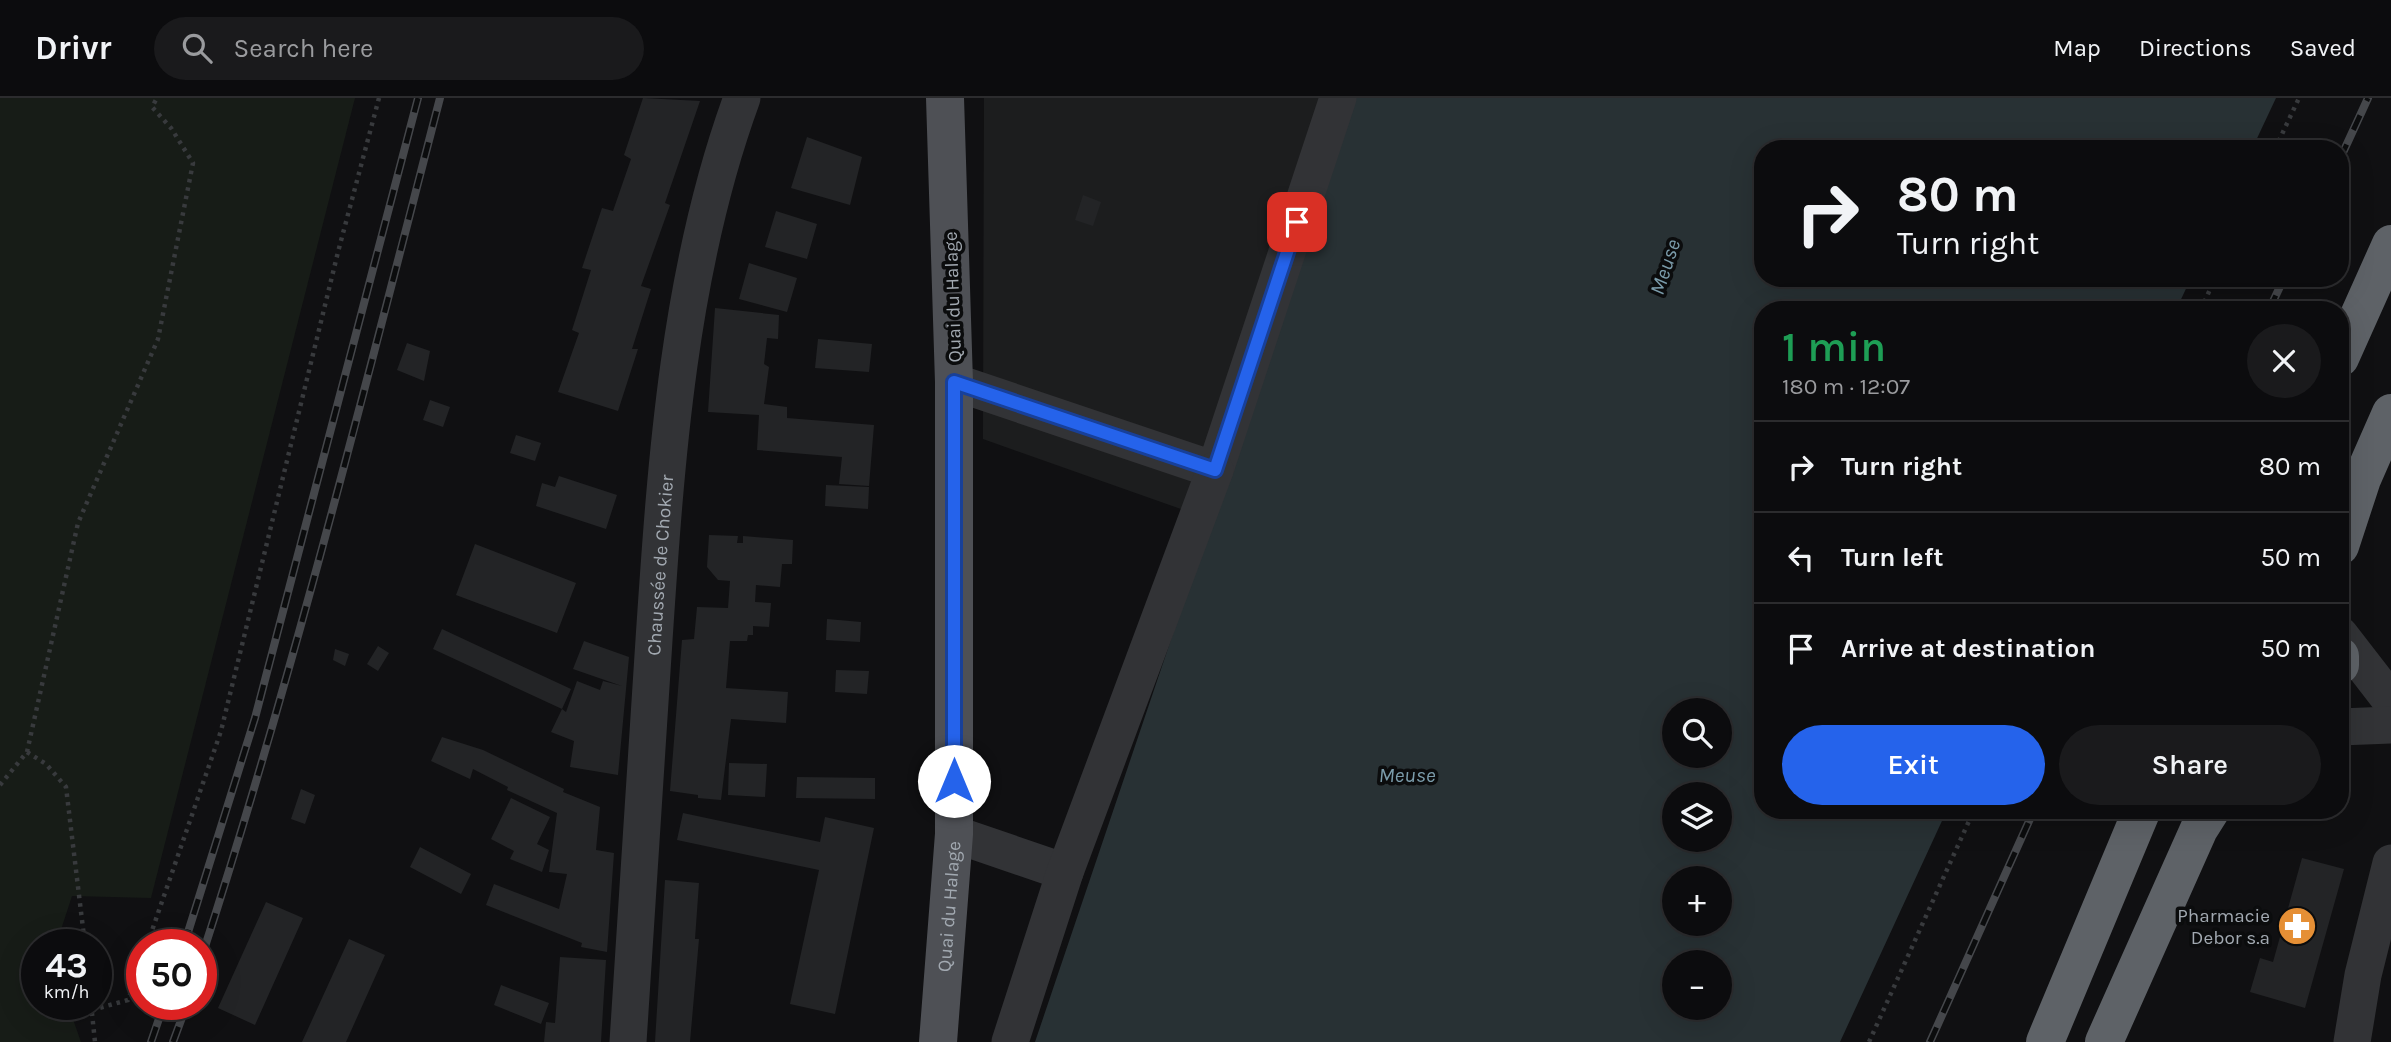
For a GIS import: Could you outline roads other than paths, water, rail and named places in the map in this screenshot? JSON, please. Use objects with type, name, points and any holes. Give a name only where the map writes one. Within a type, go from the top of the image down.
[{"type":"highway","points":[[2349,338],[2391,244]]},
{"type":"highway","points":[[2349,519],[2362,479],[2391,413]]},
{"type":"highway","points":[[2045,1042],[2138,819]]},
{"type":"highway","points":[[2104,1042],[2205,819]]},
{"type":"main road","name":"Quai du Halage","points":[[938,1042],[954,834],[954,382],[945,98]]},
{"type":"street","name":"Chaussée de Chokier","points":[[628,1042],[658,574],[676,381],[702,240],[742,98]]},
{"type":"street","points":[[1010,1042],[1065,872],[1215,470],[1338,98]]},
{"type":"street","points":[[954,382],[1215,470]]},
{"type":"street","points":[[2349,647],[2391,702]]},
{"type":"street","points":[[2349,727],[2391,725]]},
{"type":"street","points":[[954,834],[1065,872]]},
{"type":"street","points":[[2352,1042],[2363,975],[2391,863]]},
{"type":"water","name":"Meuse","points":[[1354,98],[2276,98],[2256,140],[1754,140],[1754,287],[2187,287],[2180,301],[1754,301],[1754,819],[1943,819],[1840,1042],[1035,1042]]},
{"type":"railway","points":[[189,929],[255,718],[418,98]]},
{"type":"railway","points":[[211,929],[297,638],[440,98]]},
{"type":"railway","points":[[2349,140],[2368,98]]},
{"type":"railway","points":[[2273,301],[2280,287]]},
{"type":"railway","points":[[1930,1042],[2030,819]]},
{"type":"railway","points":[[151,1042],[159,1020]]},
{"type":"railway","points":[[173,1042],[181,1020]]},
{"type":"place","name":"Pharmacie Debor s.a","points":[[2297,926]]}]
